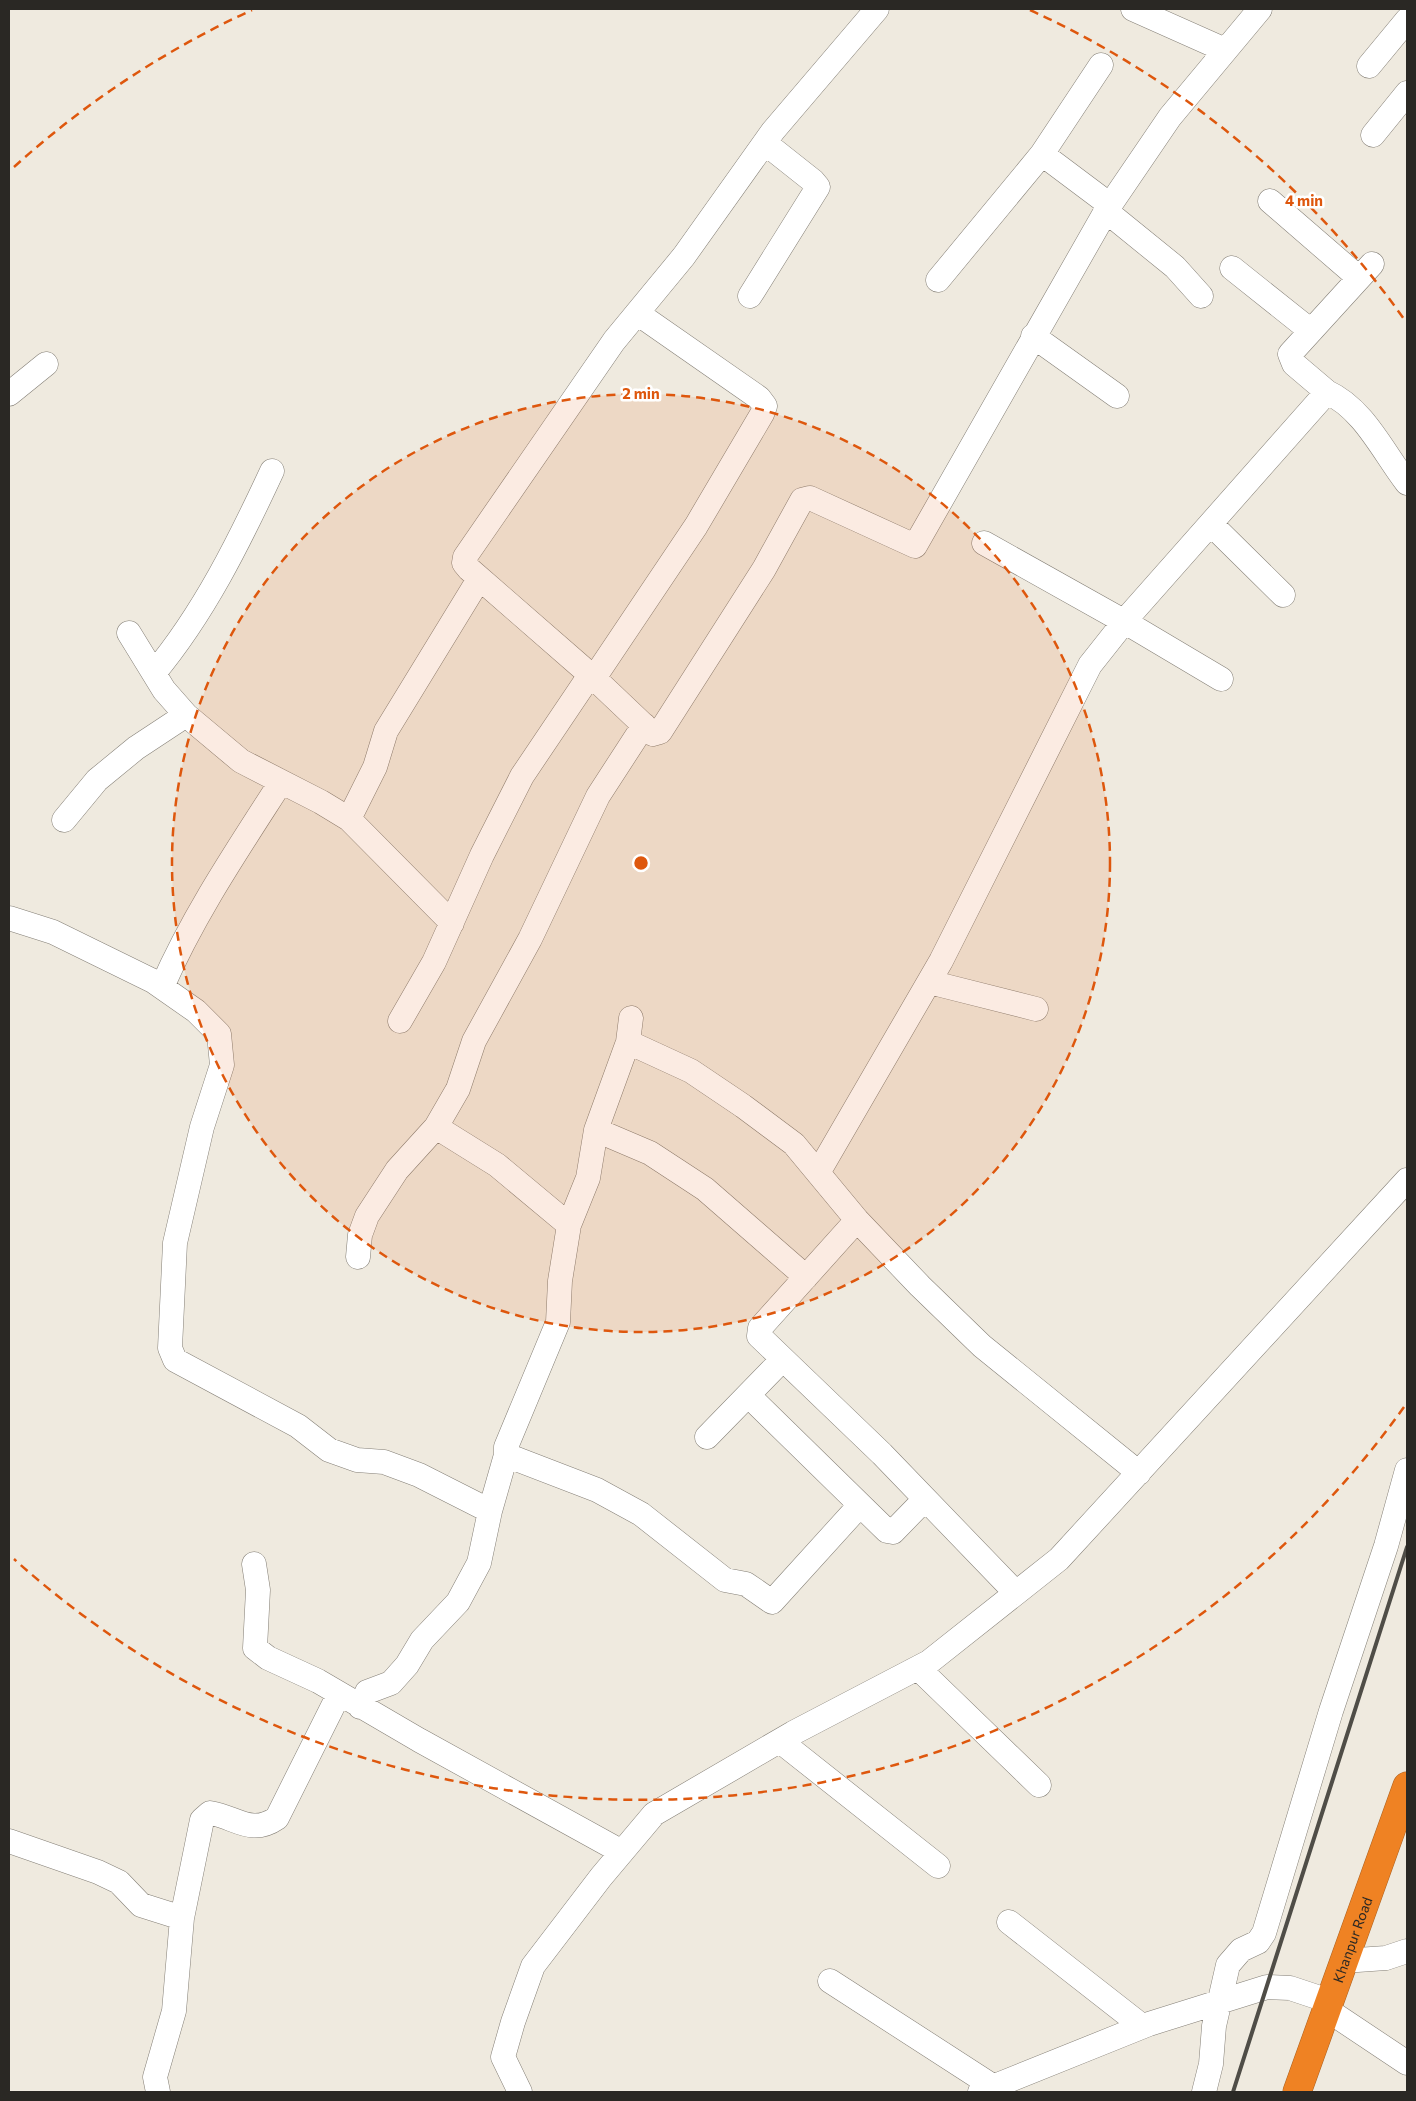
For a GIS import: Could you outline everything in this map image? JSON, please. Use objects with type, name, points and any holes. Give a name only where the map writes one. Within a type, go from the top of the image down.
[{"type":"highway","name":"Khanpur Road","points":[[1296,2092],[1407,1786]]},
{"type":"street","points":[[877,9],[764,143],[684,256],[614,341],[465,557],[464,564],[479,579],[592,677],[653,734],[660,732],[764,569],[802,500],[810,498],[915,546],[1033,336],[1108,208],[1170,117],[1260,9]]},
{"type":"street","points":[[1133,9],[1225,50]]},
{"type":"street","points":[[1369,66],[1407,20]]},
{"type":"street","points":[[938,280],[1042,154],[1102,65]]},
{"type":"street","points":[[1373,134],[1407,93]]},
{"type":"street","points":[[750,296],[818,187],[764,143]]},
{"type":"street","points":[[1042,154],[1108,208],[1175,267],[1202,296]]},
{"type":"street","points":[[1270,201],[1366,271],[1290,354],[1294,364],[1327,392],[1336,396],[1360,418],[1407,483]]},
{"type":"street","points":[[1232,268],[1311,331]]},
{"type":"street","points":[[400,1021],[434,962],[482,855],[522,776],[696,526],[765,406],[759,398],[637,313]]},
{"type":"street","points":[[1033,336],[1117,396]]},
{"type":"street","points":[[9,394],[46,364]]},
{"type":"street","points":[[818,1173],[929,982],[1090,665],[1124,622],[1327,392]]},
{"type":"street","points":[[154,673],[182,640],[194,620],[240,539],[272,471]]},
{"type":"street","points":[[1211,524],[1283,596]]},
{"type":"street","points":[[984,543],[1221,679]]},
{"type":"street","points":[[349,819],[375,767],[386,731],[479,579]]},
{"type":"street","points":[[129,633],[164,690],[186,715],[241,761],[321,802],[349,819],[452,923]]},
{"type":"street","points":[[64,820],[97,780],[136,748],[186,715]]},
{"type":"street","points":[[358,1256],[360,1235],[367,1216],[397,1170],[436,1127],[458,1089],[474,1041],[530,939],[598,796],[644,725]]},
{"type":"street","points":[[162,987],[180,947],[216,884],[281,782]]},
{"type":"street","points":[[9,918],[53,932],[162,987],[196,1011],[219,1034],[222,1065],[202,1127],[175,1243],[170,1348],[175,1360],[298,1426],[329,1450],[357,1460],[384,1462],[419,1475],[490,1511]]},
{"type":"street","points":[[929,982],[1036,1009]]},
{"type":"street","points":[[360,1707],[367,1692],[391,1683],[407,1665],[422,1640],[458,1602],[480,1562],[490,1511],[506,1455],[506,1448],[558,1322],[560,1281],[569,1225],[588,1178],[596,1130],[628,1042],[630,1018]]},
{"type":"street","points":[[628,1042],[691,1071],[743,1106],[794,1144],[856,1220],[982,1346],[1139,1473]]},
{"type":"street","points":[[436,1127],[497,1165],[569,1225]]},
{"type":"street","points":[[596,1130],[650,1154],[705,1189],[806,1277]]},
{"type":"street","points":[[520,2092],[504,2057],[513,2022],[533,1966],[654,1814],[780,1741],[929,1662],[1059,1559],[1407,1180]]},
{"type":"street","points":[[856,1220],[760,1328],[759,1336],[882,1454],[1016,1593]]},
{"type":"street","points":[[707,1437],[783,1359]]},
{"type":"street","points":[[748,1395],[887,1532],[893,1532],[926,1499]]},
{"type":"street","points":[[506,1455],[597,1490],[641,1514],[725,1580],[746,1584],[772,1602],[860,1505]]},
{"type":"street","points":[[1204,2092],[1211,2064],[1214,2026],[1228,1966],[1240,1950],[1258,1942],[1264,1933],[1331,1711],[1386,1546],[1407,1470]]},
{"type":"street","points":[[254,1564],[258,1590],[255,1648],[268,1658],[318,1682],[622,1852]]},
{"type":"street","points":[[918,1668],[1039,1785]]},
{"type":"street","points":[[158,2092],[155,2077],[174,2011],[177,1992],[175,1980],[182,1918],[202,1820],[210,1813],[219,1814],[250,1827],[268,1824],[277,1818],[339,1694]]},
{"type":"street","points":[[780,1741],[938,1866]]},
{"type":"street","points":[[9,1842],[98,1872],[118,1882],[141,1905],[182,1918]]},
{"type":"street","points":[[1009,1922],[1142,2026]]},
{"type":"street","points":[[1343,1961],[1386,1958],[1407,1951]]},
{"type":"street","points":[[830,1981],[987,2089],[1142,2026],[1267,1987],[1290,1988],[1327,2005],[1407,2064]]},
{"type":"railway","points":[[1233,2092],[1407,1547]]}]
